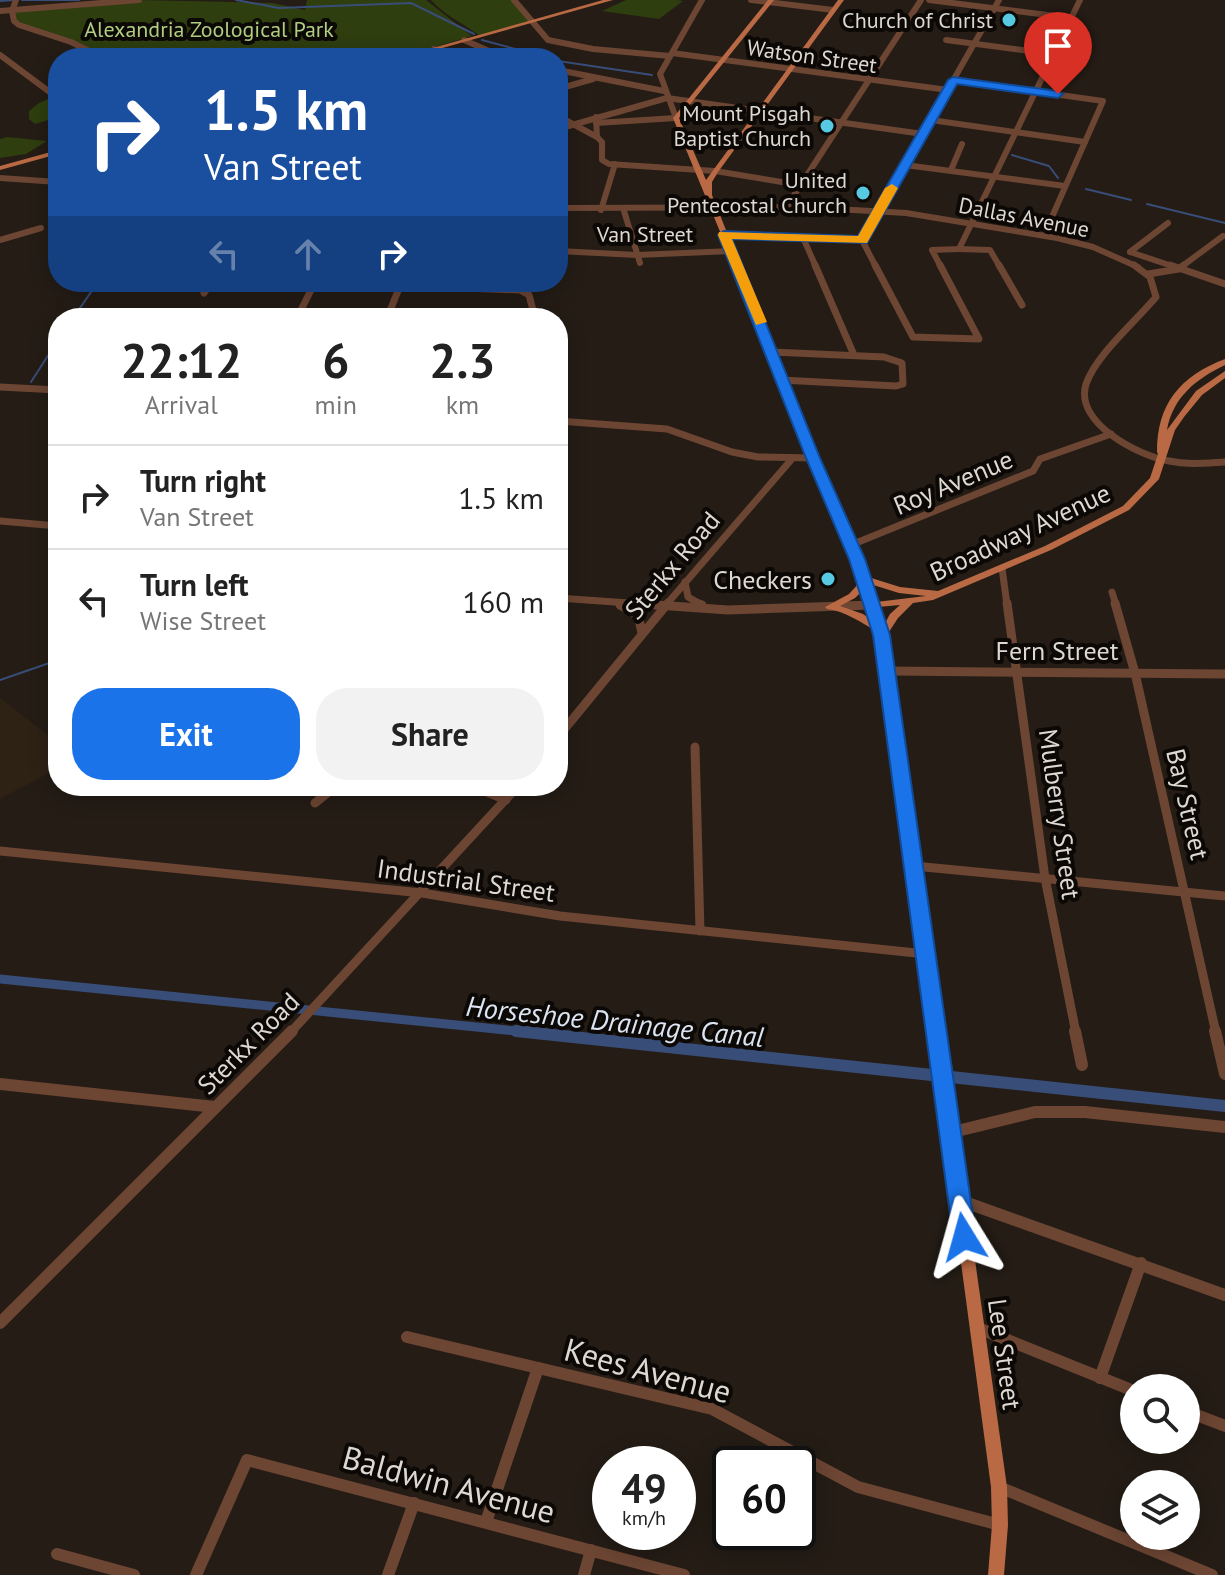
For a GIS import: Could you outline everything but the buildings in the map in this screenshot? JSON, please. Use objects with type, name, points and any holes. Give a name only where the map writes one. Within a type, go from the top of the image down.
[{"type":"main road","points":[[437,48],[533,22],[591,2],[610,0]]},
{"type":"main road","points":[[712,206],[707,185],[715,171],[841,0]]},
{"type":"main road","points":[[676,118],[771,1]]},
{"type":"main road","name":"Lee Street","points":[[676,118],[851,545],[881,632],[999,1487],[996,1575]]},
{"type":"main road","points":[[0,168],[48,155]]},
{"type":"main road","points":[[12,179],[7,171],[16,164]]},
{"type":"main road","name":"Broadway Avenue","points":[[1161,460],[1159,431],[1166,412],[1197,374],[1225,362]]},
{"type":"main road","name":"Broadway Avenue","points":[[873,605],[940,594],[1048,548],[1126,508],[1154,479],[1171,430],[1181,415],[1199,393],[1225,374]]},
{"type":"main road","points":[[832,608],[852,596],[864,580],[899,590],[940,594]]},
{"type":"main road","points":[[832,608],[859,616],[881,632],[910,601]]},
{"type":"street","points":[[0,11],[14,5],[139,0]]},
{"type":"street","name":"Watson Street","points":[[514,0],[544,38],[561,44],[723,60],[948,90]]},
{"type":"street","points":[[665,95],[660,74],[702,0]]},
{"type":"street","points":[[751,0],[833,10]]},
{"type":"street","points":[[785,209],[921,0]]},
{"type":"street","points":[[929,0],[1071,18]]},
{"type":"street","points":[[999,0],[862,240],[913,337],[979,339],[932,250],[990,250],[1022,305]]},
{"type":"street","points":[[959,249],[1080,0]]},
{"type":"street","points":[[14,5],[14,21],[83,48]]},
{"type":"street","points":[[464,40],[482,48]]},
{"type":"street","points":[[946,40],[1053,54]]},
{"type":"street","points":[[0,55],[48,91]]},
{"type":"street","points":[[568,72],[689,101],[923,134]]},
{"type":"street","points":[[568,86],[596,78]]},
{"type":"street","points":[[953,80],[1103,101],[1044,235]]},
{"type":"street","points":[[596,120],[665,95]]},
{"type":"street","name":"Lee Street","points":[[665,95],[676,118]]},
{"type":"street","points":[[568,126],[596,120],[676,118]]},
{"type":"street","points":[[596,120],[597,137]]},
{"type":"street","points":[[931,120],[1085,142]]},
{"type":"street","points":[[568,121],[597,137],[602,142],[602,160],[615,164],[715,171],[800,185]]},
{"type":"street","points":[[951,170],[962,144]]},
{"type":"street","points":[[601,210],[615,164]]},
{"type":"street","points":[[905,165],[1065,186]]},
{"type":"street","points":[[0,178],[48,181]]},
{"type":"street","name":"Dallas Avenue","points":[[568,208],[624,211],[712,206],[879,210],[1044,235],[1118,257],[1148,274]]},
{"type":"street","points":[[624,211],[640,263]]},
{"type":"street","points":[[1168,223],[1130,252],[1225,284]]},
{"type":"street","points":[[0,240],[41,228]]},
{"type":"street","name":"Van Street","points":[[724,235],[862,240]]},
{"type":"street","points":[[1223,236],[1179,269],[1148,274],[1156,288],[1156,297],[1093,371],[1084,394],[1091,416],[1111,434],[1161,460],[1225,462]]},
{"type":"street","points":[[804,240],[854,355]]},
{"type":"street","name":"Van Street","points":[[568,252],[637,255],[732,251]]},
{"type":"street","points":[[772,352],[884,357],[902,363],[903,384],[885,387],[781,380]]},
{"type":"street","points":[[0,387],[48,389]]},
{"type":"street","points":[[568,422],[667,429],[744,455],[791,460],[813,458]]},
{"type":"street","name":"Roy Avenue","points":[[851,545],[1033,471],[1040,459],[1111,434]]},
{"type":"street","name":"Sterkx Road","points":[[568,725],[685,582],[791,460]]},
{"type":"street","points":[[0,521],[48,525]]},
{"type":"street","name":"Mulberry Street","points":[[1002,568],[1045,878],[1082,1065]]},
{"type":"street","points":[[685,582],[684,592],[688,598],[713,608]]},
{"type":"street","name":"Bay Street","points":[[1112,592],[1135,673],[1225,1074]]},
{"type":"street","points":[[568,599],[713,608],[873,605]]},
{"type":"street","points":[[614,602],[639,615],[644,622],[642,635]]},
{"type":"street","name":"Fern Street","points":[[888,671],[1225,674]]},
{"type":"street","points":[[695,747],[700,931]]},
{"type":"street","points":[[315,803],[322,796]]},
{"type":"street","points":[[497,796],[506,800]]},
{"type":"street","name":"Sterkx Road","points":[[0,1323],[323,1000],[509,796]]},
{"type":"street","name":"Industrial Street","points":[[0,851],[422,893],[502,908],[926,954]]},
{"type":"street","points":[[914,866],[1225,896]]},
{"type":"street","points":[[0,1084],[215,1107]]},
{"type":"street","points":[[949,1133],[1035,1112],[1085,1112],[1225,1127]]},
{"type":"street","points":[[959,1200],[1225,1295]]},
{"type":"street","points":[[1100,1378],[1141,1263]]},
{"type":"street","points":[[978,1328],[1120,1386]]},
{"type":"street","name":"Kees Avenue","points":[[407,1337],[712,1409],[858,1487],[1000,1525]]},
{"type":"street","points":[[486,1522],[538,1368]]},
{"type":"street","points":[[1200,1416],[1225,1426]]},
{"type":"street","name":"Baldwin Avenue","points":[[196,1575],[247,1460],[684,1575]]},
{"type":"street","points":[[999,1487],[1212,1575]]},
{"type":"street","points":[[388,1575],[414,1503]]},
{"type":"street","points":[[584,1575],[591,1550]]},
{"type":"street","points":[[57,1554],[134,1575]]},
{"type":"shaded area","points":[[0,698],[48,735],[48,773],[0,799]]},
{"type":"green space","name":"Alexandria Zoological Park","points":[[140,0],[273,3],[305,10],[307,0],[426,0],[472,36],[431,48],[80,48],[14,21],[14,10]]},
{"type":"green space","points":[[431,0],[511,0],[532,22],[480,36]]},
{"type":"green space","points":[[626,0],[683,1],[659,19],[602,11]]},
{"type":"green space","points":[[48,99],[48,120],[35,124],[29,119],[29,111]]},
{"type":"green space","points":[[0,139],[47,141],[26,154],[0,158]]},
{"type":"waterway","points":[[0,1],[15,0]]},
{"type":"waterway","points":[[22,0],[79,0]]},
{"type":"waterway","points":[[236,0],[279,8],[411,3],[474,34]]},
{"type":"waterway","points":[[482,40],[512,48]]},
{"type":"waterway","points":[[568,62],[652,75]]},
{"type":"waterway","points":[[1012,155],[1049,166],[1058,178]]},
{"type":"waterway","points":[[1086,189],[1131,200]]},
{"type":"waterway","points":[[1147,204],[1225,223]]},
{"type":"waterway","points":[[80,308],[91,292]]},
{"type":"waterway","points":[[31,382],[48,356]]},
{"type":"waterway","points":[[0,680],[48,663]]},
{"type":"waterway","name":"Horseshoe Drainage Canal","points":[[0,979],[536,1033]]},
{"type":"waterway","name":"Horseshoe Drainage Canal","points":[[516,1031],[1225,1106]]},
{"type":"slow traffic","points":[[760,322],[724,235],[862,240],[892,188]]},
{"type":"place","name":"Church of Christ","points":[[1009,20]]},
{"type":"place","name":"Mount Pisgah Baptist Church","points":[[827,126]]},
{"type":"place","name":"United Pentecostal Church","points":[[863,193]]},
{"type":"place","name":"Checkers","points":[[828,579]]},
{"type":"route","points":[[964,1237],[882,635],[857,559],[724,235],[862,240],[953,80],[1058,94]]}]
